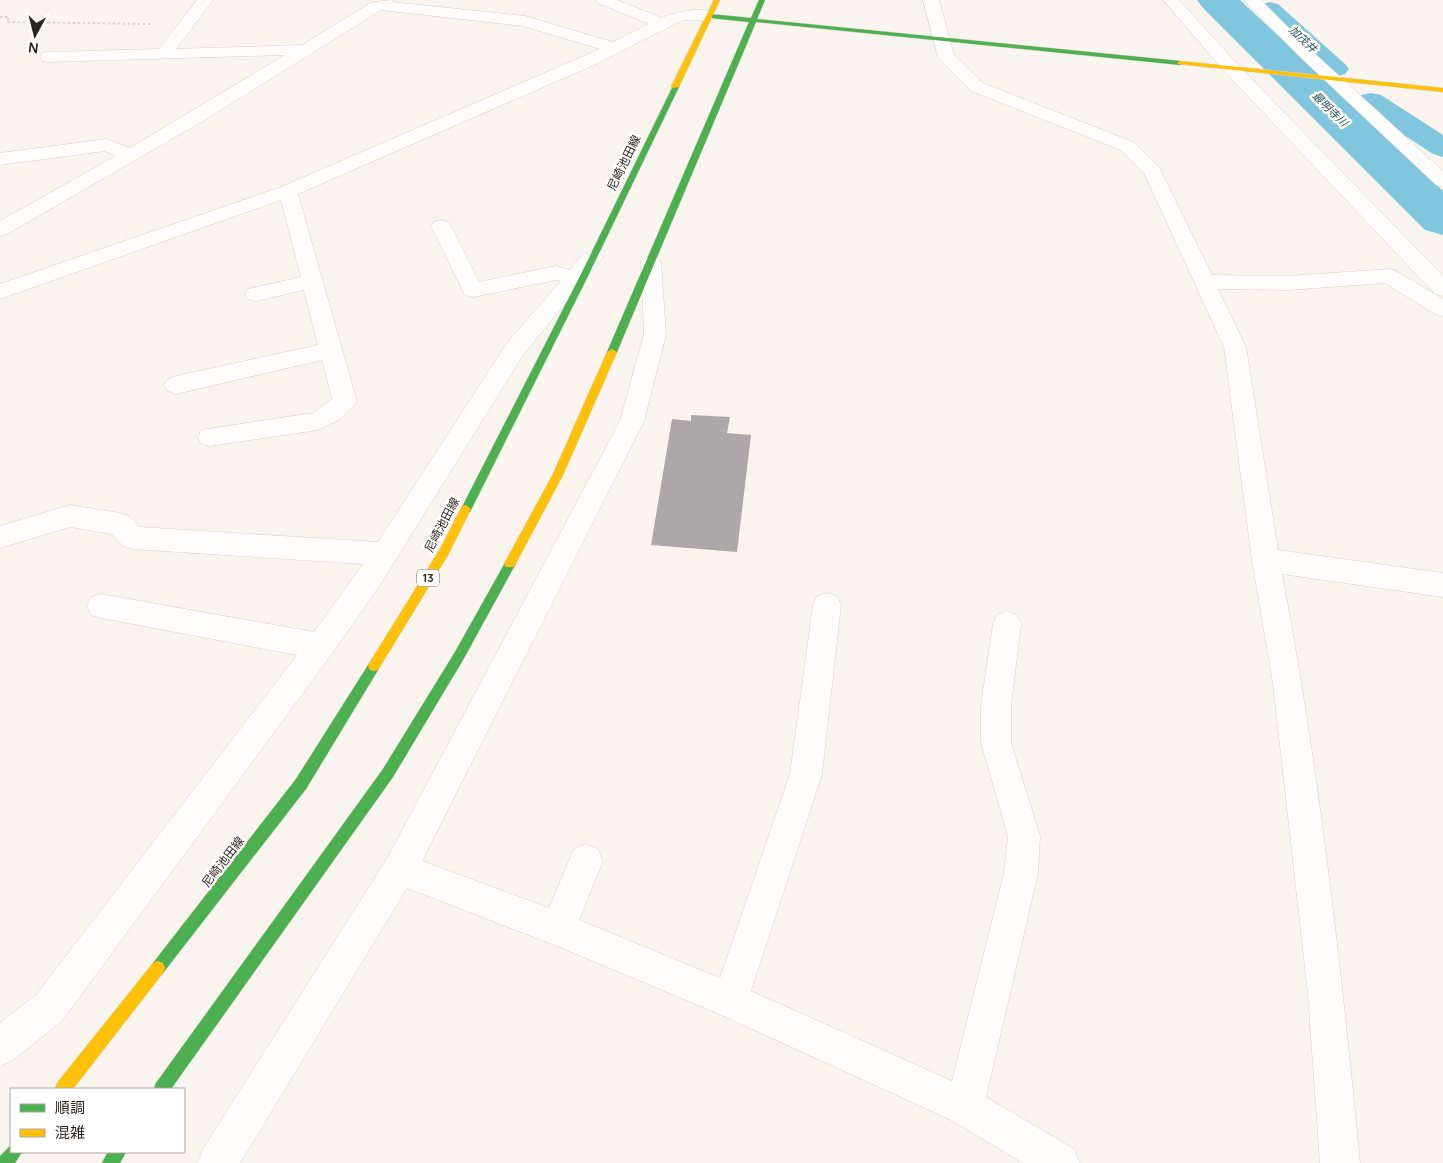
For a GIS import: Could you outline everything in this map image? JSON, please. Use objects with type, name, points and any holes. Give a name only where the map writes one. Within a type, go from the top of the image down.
[{"type":"main road","points":[[163,1088],[388,773],[459,656],[558,475],[651,264],[762,0]]},
{"type":"main road","points":[[714,8],[753,21],[1443,90]]},
{"type":"main road","name":"尼崎池田線","points":[[64,1088],[301,784],[444,552],[594,257],[714,8]]},
{"type":"main road","points":[[5,1163],[13,1153]]},
{"type":"street","points":[[164,52],[205,0]]},
{"type":"street","points":[[603,0],[663,24]]},
{"type":"street","points":[[931,0],[946,57],[977,87],[1127,146],[1152,171],[1235,346],[1266,560],[1288,683],[1325,984],[1340,1163]]},
{"type":"street","points":[[1171,0],[1240,71],[1443,289]]},
{"type":"street","points":[[1254,1],[1328,79],[1443,180]]},
{"type":"street","points":[[0,230],[197,117],[381,3],[525,21],[615,48]]},
{"type":"street","points":[[0,292],[288,190],[460,118],[615,48],[680,15],[714,8]]},
{"type":"street","points":[[48,56],[305,50]]},
{"type":"street","points":[[0,159],[106,145],[131,155]]},
{"type":"street","points":[[210,437],[318,421],[331,414],[345,402],[288,190]]},
{"type":"street","points":[[441,226],[473,290],[556,273],[575,278]]},
{"type":"street","points":[[0,1047],[49,1008],[321,646],[385,554],[515,349],[594,257]]},
{"type":"street","points":[[218,1163],[374,907],[400,869],[632,421],[655,334],[651,264]]},
{"type":"street","points":[[1204,282],[1288,284],[1389,276],[1443,309]]},
{"type":"street","points":[[256,294],[313,281]]},
{"type":"street","points":[[176,385],[332,350]]},
{"type":"street","points":[[0,537],[70,516],[120,524],[132,538],[385,554]]},
{"type":"street","points":[[1266,560],[1443,585]]},
{"type":"street","points":[[730,1000],[806,774],[827,605]]},
{"type":"street","points":[[101,606],[321,646]]},
{"type":"street","points":[[965,1106],[1021,873],[1024,836],[996,744],[996,705],[1007,624]]},
{"type":"street","points":[[558,929],[586,861]]},
{"type":"street","points":[[400,869],[558,929],[730,1000],[965,1106],[1060,1163]]},
{"type":"path","points":[[0,17],[10,17],[6,22],[186,24]]},
{"type":"building","points":[[691,415],[730,417],[727,433],[751,435],[737,552],[651,545],[672,419],[691,421]]},
{"type":"waterway","name":"最明寺川","points":[[1217,0],[1443,219]]},
{"type":"waterway","name":"加茂井","points":[[1270,9],[1336,69]]},
{"type":"waterway","name":"加茂井","points":[[1371,101],[1443,148]]},
{"type":"traffic: fast","points":[[612,352],[762,0]]},
{"type":"traffic: fast","points":[[710,16],[1180,63]]},
{"type":"traffic: fast","points":[[466,509],[587,270],[675,87]]},
{"type":"traffic: fast","points":[[163,1088],[388,773],[459,656],[510,564]]},
{"type":"traffic: fast","points":[[158,968],[301,784],[374,666]]},
{"type":"traffic: fast","points":[[5,1163],[13,1153]]},
{"type":"traffic: fast","points":[[110,1163],[117,1153]]},
{"type":"traffic: slow","points":[[675,87],[717,0]]},
{"type":"traffic: slow","points":[[1180,63],[1443,90]]},
{"type":"traffic: slow","points":[[510,564],[558,475],[612,352]]},
{"type":"traffic: slow","points":[[374,666],[444,552],[466,509]]},
{"type":"traffic: slow","points":[[64,1088],[158,968]]}]
